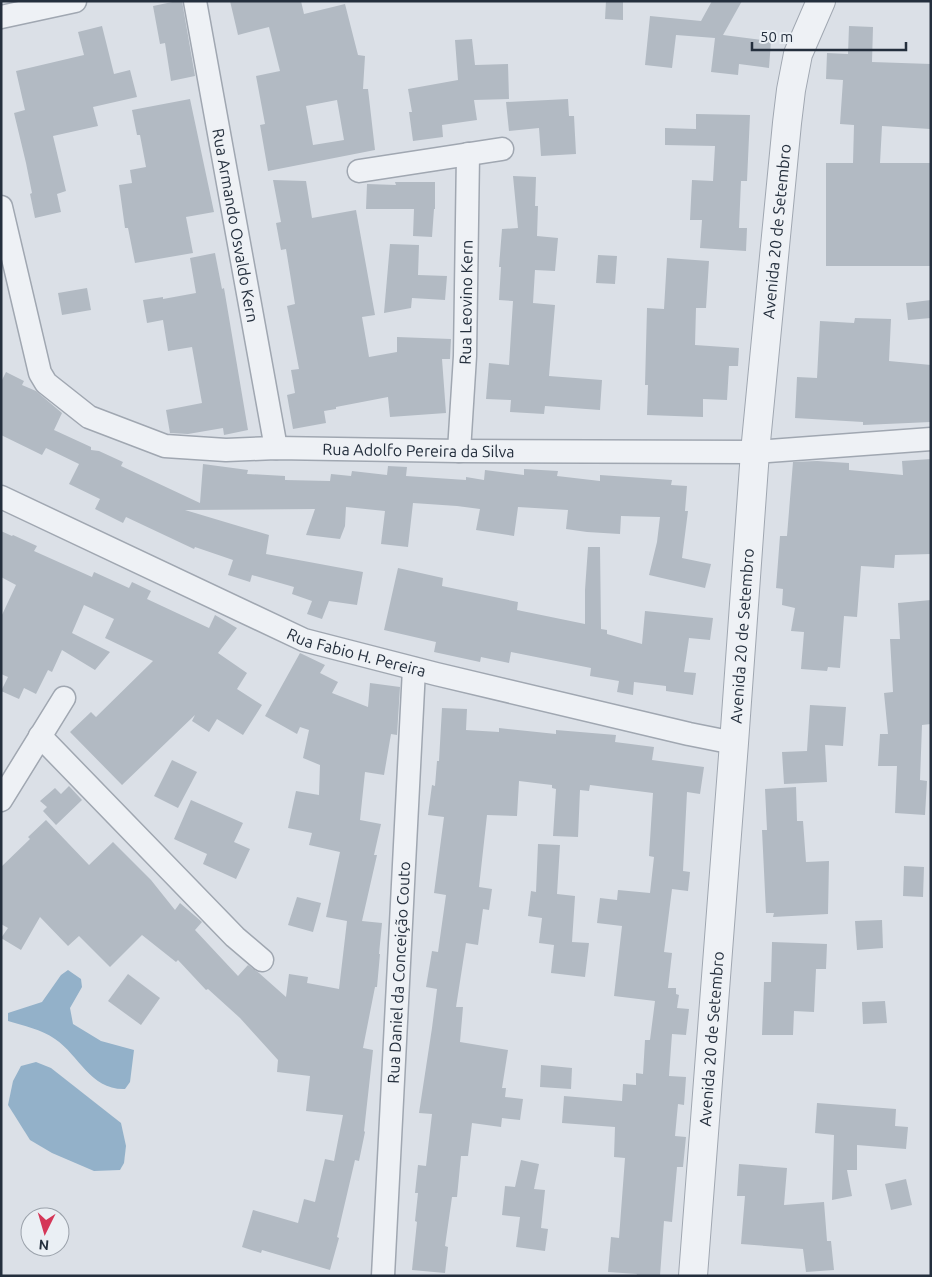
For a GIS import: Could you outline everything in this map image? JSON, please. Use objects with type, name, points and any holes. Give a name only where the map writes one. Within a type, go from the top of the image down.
[{"type":"street","points":[[1,17],[75,1]]},
{"type":"street","name":"Rua Armando Osvaldo Kern","points":[[195,1],[276,448]]},
{"type":"street","name":"Avenida 20 de Setembro","points":[[693,1276],[755,452],[791,90],[798,54],[820,1]]},
{"type":"street","points":[[359,171],[502,149]]},
{"type":"street","name":"Rua Leovino Kern","points":[[459,451],[465,356],[468,154]]},
{"type":"street","name":"Rua Adolfo Pereira da Silva","points":[[1,207],[4,232],[40,373],[46,384],[89,417],[165,446],[226,450],[276,448],[755,452],[931,439]]},
{"type":"street","name":"Rua Fabio H. Pereira","points":[[1,497],[304,640],[414,669],[689,734],[734,742]]},
{"type":"street","name":"Rua Daniel da Conceição Couto","points":[[383,1276],[414,669]]},
{"type":"street","points":[[1,800],[64,698]]},
{"type":"street","points":[[40,736],[228,930],[262,960]]},
{"type":"water","points":[[68,970],[81,979],[82,987],[70,1008],[73,1024],[101,1041],[134,1050],[130,1082],[125,1089],[113,1088],[94,1078],[64,1046],[50,1036],[8,1021],[8,1013],[42,1002],[61,975]]},
{"type":"water","points":[[36,1062],[51,1068],[121,1123],[126,1146],[124,1163],[120,1170],[94,1171],[52,1153],[30,1140],[8,1105],[13,1081],[21,1066]]},
{"type":"building","points":[[182,1],[195,76],[171,81],[165,43],[160,44],[153,6]]},
{"type":"building","points":[[230,1],[301,1],[304,14],[345,4],[358,55],[365,56],[363,89],[368,89],[375,150],[268,171],[260,125],[265,124],[256,76],[280,71],[269,27],[238,35]],"holes":[[[337,100],[344,140],[313,145],[306,106]]]},
{"type":"building","points":[[606,1],[623,1],[623,20],[605,19]]},
{"type":"building","points":[[712,1],[742,1],[723,35],[771,41],[769,68],[739,64],[738,75],[711,72],[715,38],[676,35],[672,68],[645,65],[650,16],[701,21]]},
{"type":"building","points":[[102,26],[114,74],[130,70],[137,97],[93,107],[98,126],[53,136],[66,191],[57,194],[61,212],[35,218],[26,163],[14,113],[25,110],[16,71],[84,55],[78,32]]},
{"type":"building","points":[[849,26],[873,27],[872,62],[931,64],[930,129],[882,126],[880,163],[931,163],[931,266],[826,266],[826,163],[853,163],[854,125],[840,124],[843,80],[826,79],[827,53],[848,54]]},
{"type":"building","points":[[472,39],[475,65],[508,64],[509,99],[474,100],[477,120],[442,125],[443,137],[413,141],[409,112],[412,112],[408,89],[458,80],[455,40]]},
{"type":"building","points":[[190,99],[214,212],[186,217],[193,253],[135,263],[128,228],[125,228],[119,185],[132,183],[130,170],[146,167],[140,135],[137,135],[132,110]]},
{"type":"building","points":[[568,99],[569,116],[574,116],[576,154],[541,156],[539,128],[509,131],[506,102]]},
{"type":"building","points":[[696,114],[750,115],[747,181],[741,181],[739,228],[747,228],[746,251],[700,248],[702,220],[690,220],[692,180],[713,181],[715,146],[665,145],[665,128],[696,129]]},
{"type":"building","points":[[513,176],[536,177],[535,206],[538,206],[537,236],[558,238],[555,271],[535,270],[533,303],[555,305],[549,376],[602,380],[600,410],[545,406],[544,414],[510,412],[511,400],[486,399],[489,363],[509,365],[513,301],[499,300],[501,267],[499,267],[502,229],[518,228]]},
{"type":"building","points":[[273,180],[306,181],[312,218],[356,210],[375,315],[362,317],[369,357],[397,352],[397,337],[451,339],[450,359],[442,359],[446,413],[390,417],[388,397],[324,411],[326,423],[293,429],[287,395],[295,393],[291,370],[299,369],[287,306],[295,304],[286,249],[281,250],[276,223],[281,222]]},
{"type":"building","points":[[395,182],[435,182],[432,237],[413,236],[414,209],[366,209],[367,184],[396,185]]},
{"type":"building","points":[[390,244],[419,245],[418,275],[447,276],[445,300],[412,298],[411,308],[384,313]]},
{"type":"building","points":[[215,253],[222,289],[224,288],[248,430],[224,435],[223,428],[188,434],[170,433],[166,410],[202,403],[192,347],[168,351],[163,320],[147,323],[143,300],[163,297],[163,299],[196,293],[190,258]]},
{"type":"building","points":[[598,255],[617,256],[615,284],[596,283]]},
{"type":"building","points":[[667,258],[709,261],[706,308],[696,308],[695,345],[739,348],[738,366],[729,366],[727,400],[703,399],[703,417],[647,415],[648,385],[645,385],[647,308],[664,309]]},
{"type":"building","points":[[87,288],[91,310],[62,315],[58,293]]},
{"type":"building","points":[[931,300],[931,318],[908,320],[906,303]]},
{"type":"building","points":[[855,318],[891,319],[889,361],[931,365],[931,422],[863,425],[863,422],[795,418],[797,377],[817,378],[820,321],[854,323]]},
{"type":"building","points":[[6,372],[24,381],[22,385],[36,391],[62,413],[54,430],[91,447],[91,450],[99,451],[123,462],[121,466],[200,503],[203,464],[248,470],[247,474],[285,476],[285,480],[330,481],[331,474],[351,476],[352,471],[387,475],[388,466],[407,467],[406,476],[466,480],[466,477],[484,480],[485,470],[524,475],[524,469],[558,471],[557,476],[600,481],[600,475],[672,480],[671,485],[687,486],[685,511],[688,511],[682,558],[711,564],[705,588],[649,575],[657,542],[660,517],[621,516],[620,534],[587,532],[566,529],[568,510],[518,507],[514,536],[476,530],[480,509],[413,503],[408,547],[381,544],[385,511],[346,507],[345,526],[340,539],[306,535],[315,509],[185,510],[269,535],[266,554],[363,572],[357,605],[329,601],[322,619],[307,614],[312,601],[292,594],[294,587],[252,575],[250,582],[228,575],[233,560],[195,547],[194,549],[126,517],[123,523],[95,509],[100,499],[69,484],[79,464],[46,448],[42,455],[1,435],[1,382]]},
{"type":"building","points":[[931,459],[931,554],[895,555],[894,568],[861,566],[857,617],[844,616],[840,668],[828,667],[827,671],[801,669],[804,632],[791,631],[795,608],[782,605],[783,589],[776,588],[780,536],[787,536],[793,462],[849,463],[849,470],[903,475],[902,461]]},
{"type":"building","points":[[1,531],[37,546],[34,551],[92,577],[94,572],[129,588],[132,582],[151,591],[147,599],[209,628],[215,615],[237,628],[218,653],[247,673],[237,689],[262,705],[243,735],[217,719],[209,732],[192,721],[195,715],[122,785],[70,732],[91,712],[96,717],[153,661],[105,638],[114,619],[84,605],[72,633],[110,652],[95,670],[62,650],[52,672],[48,670],[36,694],[24,688],[19,699],[1,691],[8,677],[1,674],[1,617],[16,585],[1,577]]},
{"type":"building","points":[[588,547],[600,547],[601,629],[607,630],[607,634],[642,644],[645,611],[713,618],[710,640],[689,638],[684,672],[696,673],[693,695],[666,691],[666,686],[634,682],[633,695],[617,692],[619,681],[590,676],[591,668],[511,652],[509,663],[481,657],[480,662],[434,652],[436,642],[384,630],[398,568],[443,578],[442,586],[518,602],[517,610],[585,624]]},
{"type":"building","points":[[931,600],[931,724],[922,725],[920,780],[927,781],[925,815],[895,813],[897,766],[878,766],[880,734],[888,734],[884,693],[893,692],[890,639],[900,639],[898,603]]},
{"type":"building","points":[[300,653],[325,665],[320,673],[338,682],[332,693],[368,707],[370,683],[400,687],[397,735],[391,734],[384,775],[365,772],[360,820],[381,824],[374,855],[377,855],[362,921],[382,923],[380,954],[377,987],[375,987],[363,1048],[373,1050],[365,1132],[359,1161],[355,1160],[337,1237],[339,1238],[330,1270],[262,1250],[261,1253],[242,1247],[253,1210],[298,1223],[304,1199],[315,1202],[325,1159],[334,1161],[343,1115],[306,1111],[310,1076],[277,1072],[278,1060],[240,1018],[208,989],[206,990],[178,960],[176,962],[142,935],[110,967],[79,936],[68,946],[40,917],[21,950],[1,938],[8,928],[1,924],[1,867],[30,839],[28,837],[46,820],[89,865],[113,842],[151,880],[175,910],[180,903],[202,922],[195,930],[238,976],[248,965],[286,997],[289,974],[308,977],[307,983],[339,989],[347,921],[326,917],[340,852],[309,845],[312,833],[288,828],[296,791],[319,795],[320,765],[303,758],[309,730],[300,727],[297,734],[265,716]]},
{"type":"building","points":[[810,705],[846,707],[843,746],[825,745],[827,782],[784,784],[782,752],[807,751]]},
{"type":"building","points":[[442,708],[467,709],[466,730],[499,732],[499,728],[556,734],[556,730],[616,735],[615,742],[654,747],[652,760],[704,767],[700,794],[687,792],[683,871],[690,872],[688,891],[672,889],[664,952],[672,953],[668,988],[676,988],[676,994],[679,995],[677,1008],[689,1009],[686,1035],[672,1034],[669,1076],[686,1077],[684,1105],[678,1104],[675,1136],[686,1137],[683,1167],[677,1167],[672,1222],[664,1221],[660,1276],[636,1276],[637,1274],[608,1272],[611,1237],[619,1238],[625,1158],[614,1157],[615,1127],[562,1123],[564,1096],[622,1101],[623,1084],[636,1085],[636,1073],[643,1074],[645,1040],[650,1040],[655,1001],[614,996],[622,926],[597,923],[600,898],[617,900],[618,890],[650,893],[654,857],[649,856],[653,793],[590,785],[589,791],[580,790],[578,837],[553,836],[556,789],[552,788],[552,785],[519,781],[517,816],[487,815],[479,887],[492,889],[489,910],[483,909],[478,945],[466,943],[456,1007],[463,1007],[460,1042],[508,1050],[502,1088],[506,1088],[505,1097],[523,1099],[520,1120],[502,1118],[501,1127],[472,1123],[468,1156],[461,1156],[457,1197],[452,1197],[445,1246],[448,1247],[445,1273],[412,1270],[417,1222],[415,1221],[418,1193],[415,1193],[418,1165],[426,1166],[432,1114],[419,1113],[437,989],[426,987],[432,951],[438,952],[446,895],[434,893],[444,817],[428,815],[432,785],[435,786],[437,761],[439,761]]},
{"type":"building","points":[[172,760],[197,772],[178,808],[154,796]]},
{"type":"building","points":[[69,786],[82,800],[56,825],[43,811],[47,807],[40,801],[55,788],[61,794]]},
{"type":"building","points":[[796,787],[797,821],[803,821],[806,862],[829,861],[828,914],[773,917],[774,913],[766,913],[762,830],[767,830],[765,789]]},
{"type":"building","points":[[191,800],[243,823],[234,842],[250,849],[236,879],[203,864],[207,854],[174,839]]},
{"type":"building","points":[[538,844],[560,845],[557,894],[575,896],[572,942],[589,943],[585,977],[551,973],[554,945],[539,943],[542,918],[528,916],[531,891],[536,892]]},
{"type":"building","points":[[904,866],[924,867],[923,897],[903,896]]},
{"type":"building","points":[[297,897],[321,903],[313,932],[288,925]]},
{"type":"building","points":[[882,920],[883,948],[857,950],[855,921]]},
{"type":"building","points":[[772,942],[827,944],[826,969],[816,969],[814,1012],[794,1011],[793,1035],[762,1035],[764,982],[771,982]]},
{"type":"building","points":[[128,974],[160,998],[141,1025],[108,1001]]},
{"type":"building","points":[[885,1001],[887,1023],[863,1024],[862,1002]]},
{"type":"building","points":[[541,1065],[572,1068],[571,1089],[540,1087]]},
{"type":"building","points":[[817,1103],[896,1109],[895,1126],[908,1127],[906,1149],[857,1145],[857,1170],[847,1170],[852,1196],[832,1200],[834,1135],[815,1133]]},
{"type":"building","points":[[521,1160],[539,1164],[534,1189],[545,1190],[541,1228],[548,1229],[545,1251],[516,1247],[520,1217],[502,1215],[505,1186],[515,1187]]},
{"type":"building","points":[[739,1164],[787,1168],[784,1205],[824,1202],[827,1241],[831,1241],[834,1270],[806,1272],[803,1249],[741,1244],[745,1196],[737,1196]]},
{"type":"building","points":[[906,1179],[912,1205],[891,1210],[885,1184]]}]
